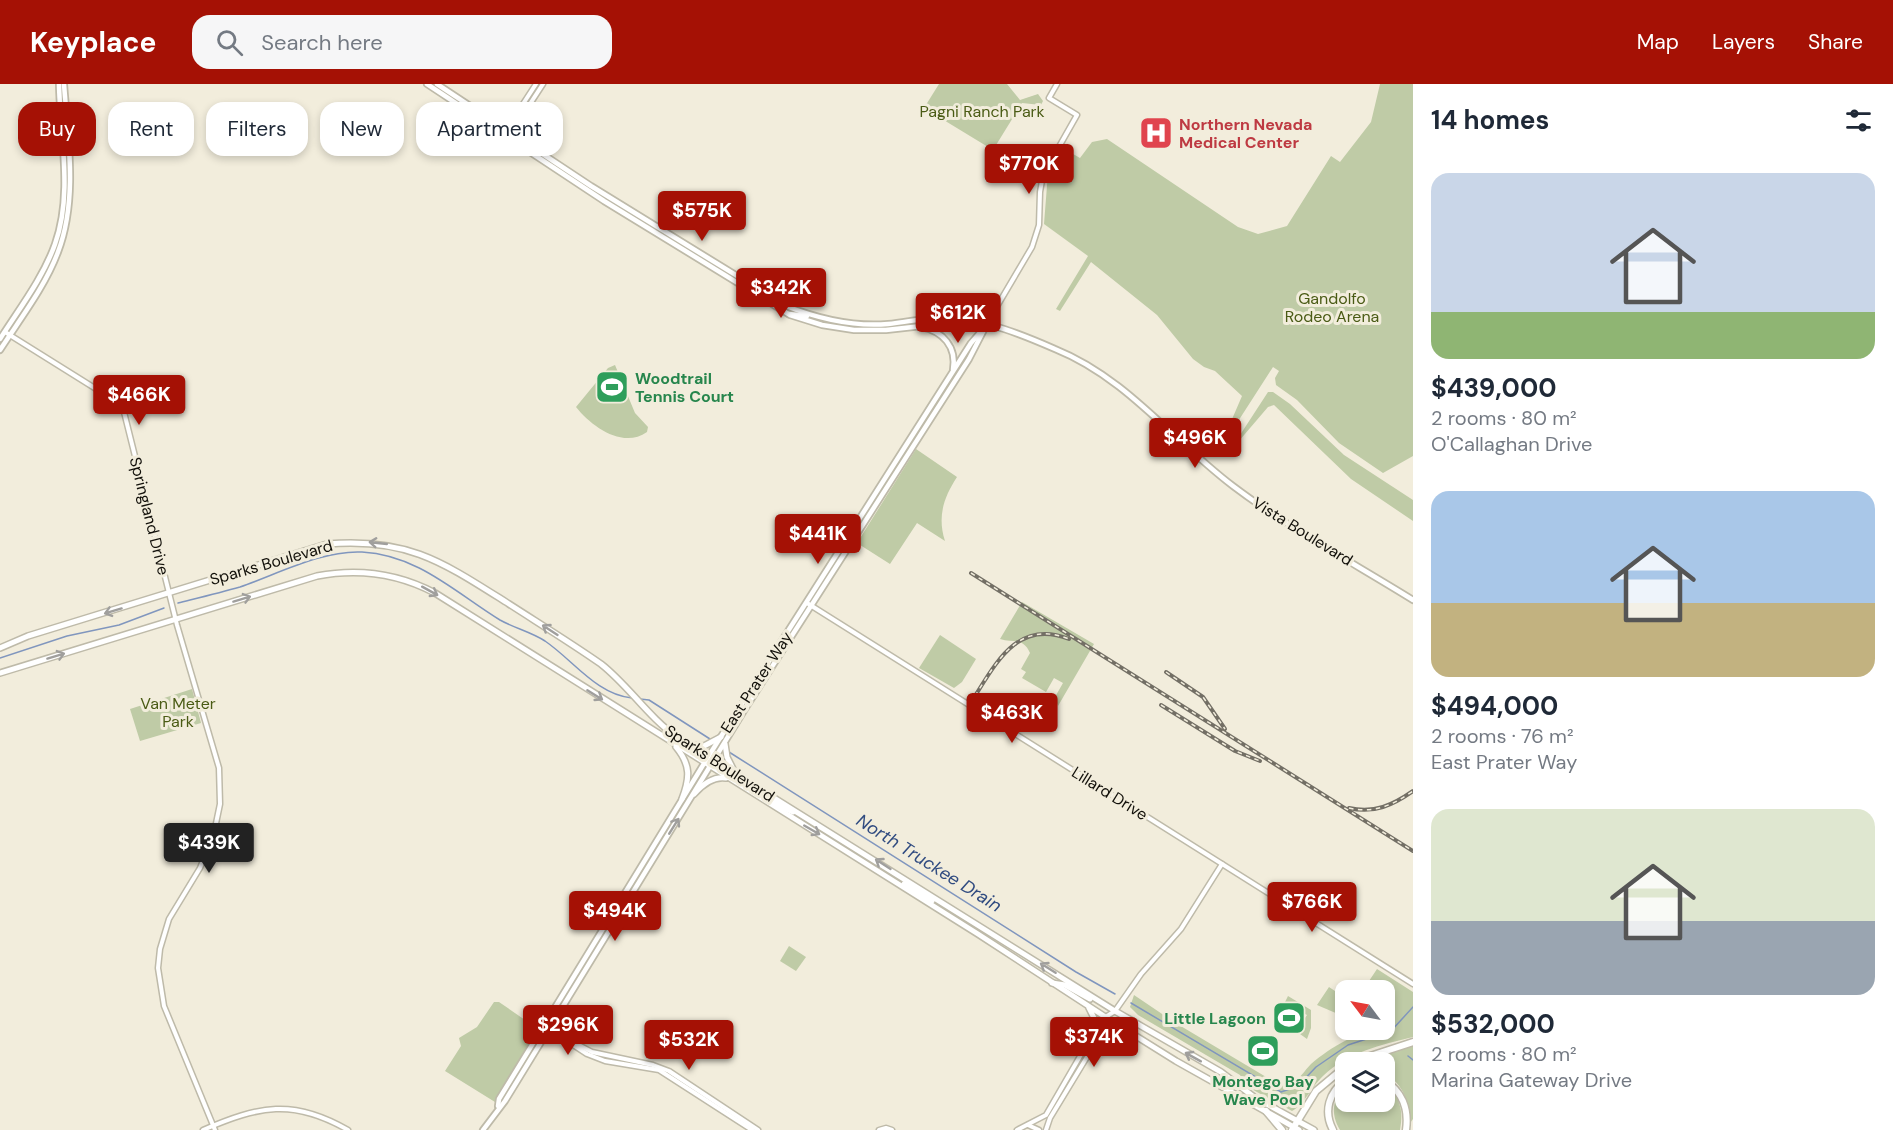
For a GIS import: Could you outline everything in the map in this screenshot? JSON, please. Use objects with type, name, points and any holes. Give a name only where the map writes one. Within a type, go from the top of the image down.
[{"type":"highway","points":[[1382,1052],[1413,1042]]},
{"type":"highway","points":[[1295,1127],[1316,1091],[1335,1075]]},
{"type":"highway","points":[[1333,1130],[1329,1119],[1329,1102],[1335,1090]]},
{"type":"highway","points":[[1395,1092],[1403,1100],[1407,1116],[1406,1130]]},
{"type":"highway","points":[[1266,1111],[1282,1130]]},
{"type":"main road","points":[[0,350],[7,333],[46,265],[60,226],[64,194],[59,84]]},
{"type":"main road","points":[[0,339],[7,333],[53,264],[67,223],[69,192],[64,84]]},
{"type":"main road","name":"Vista Boulevard","points":[[426,84],[453,102]]},
{"type":"main road","name":"Vista Boulevard","points":[[437,84],[464,102]]},
{"type":"main road","name":"Vista Boulevard","points":[[535,156],[766,302],[789,314],[822,325],[854,330],[940,324],[986,326]]},
{"type":"main road","name":"Vista Boulevard","points":[[546,156],[644,219],[792,308],[815,316],[865,324],[950,318],[977,321],[1055,349],[1098,371],[1141,402],[1235,488],[1413,600]]},
{"type":"main road","points":[[766,302],[789,310],[792,308]]},
{"type":"main road","points":[[789,314],[815,316]]},
{"type":"main road","name":"East Prater Way","points":[[483,1130],[498,1106],[505,1101],[546,1027],[704,763],[971,343],[986,326]]},
{"type":"main road","name":"East Prater Way","points":[[546,1027],[969,359],[986,326]]},
{"type":"main road","points":[[913,327],[934,330],[948,342],[954,357],[950,378]]},
{"type":"main road","name":"Sparks Boulevard","points":[[0,648],[28,636],[318,546],[349,542],[388,544],[420,553],[450,567],[601,664],[664,728],[689,745],[976,923],[1295,1127]]},
{"type":"main road","name":"Sparks Boulevard","points":[[0,673],[331,573],[372,572],[399,577],[435,593],[899,884],[1126,1030],[1295,1127],[1314,1130]]},
{"type":"main road","points":[[689,745],[704,746],[721,737]]},
{"type":"main road","points":[[673,744],[689,767],[689,779],[682,799]]},
{"type":"main road","points":[[725,744],[730,764],[742,778]]},
{"type":"main road","points":[[694,794],[704,784],[718,778],[732,781]]},
{"type":"main road","points":[[762,800],[767,799],[789,811],[801,814]]},
{"type":"main road","points":[[899,884],[910,886],[959,918],[976,923]]},
{"type":"main road","points":[[1049,982],[1065,985],[1109,1011],[1115,1011]]},
{"type":"main road","points":[[1088,1006],[1096,1022],[1094,1032]]},
{"type":"main road","points":[[1100,1035],[1112,1029],[1126,1030]]},
{"type":"street","points":[[524,102],[536,84]]},
{"type":"street","points":[[531,102],[543,84]]},
{"type":"street","name":"East Prater Way","points":[[986,326],[1032,247],[1039,225],[1043,175],[1077,115],[1049,98],[1057,84]]},
{"type":"street","name":"Springland Drive","points":[[7,333],[123,408],[175,620],[218,760],[221,792],[217,823],[211,845],[166,928],[160,949],[158,978],[167,1016],[214,1128]]},
{"type":"street","name":"Lillard Drive","points":[[807,603],[1413,984]]},
{"type":"street","points":[[1017,1130],[1046,1114],[1101,1020],[1115,1011],[1141,974],[1181,929],[1222,864]]},
{"type":"street","points":[[1046,1130],[1050,1118],[1107,1024],[1107,1018]]},
{"type":"street","points":[[546,1027],[587,1054],[659,1070],[752,1130]]},
{"type":"street","points":[[546,1027],[592,1052],[653,1065],[669,1071],[758,1130]]},
{"type":"street","points":[[203,1130],[214,1128],[254,1110],[284,1108],[314,1113],[348,1130]]},
{"type":"street","points":[[1027,1125],[1039,1130]]},
{"type":"street","points":[[879,1130],[892,1130]]},
{"type":"green space","name":"Pagni Ranch Park","points":[[939,84],[1007,84],[1020,100],[1038,94],[1043,101],[1041,105],[1022,103],[993,150],[924,108]]},
{"type":"green space","name":"Gandolfo Rodeo Arena","points":[[1380,84],[1413,84],[1413,456],[1383,473],[1339,443],[1297,400],[1276,385],[1275,378],[1279,371],[1273,367],[1217,454],[1242,396],[1215,371],[1193,359],[1157,315],[1091,262],[1060,311],[1056,309],[1088,256],[1044,224],[1048,173],[1061,147],[1080,158],[1092,142],[1107,139],[1238,227],[1258,234],[1287,226],[1331,156],[1340,162],[1371,122]]},
{"type":"green space","points":[[615,365],[635,413],[648,427],[647,432],[638,437],[618,437],[608,433],[590,422],[576,407],[608,368]]},
{"type":"green space","points":[[1268,392],[1273,392],[1290,404],[1344,455],[1413,500],[1413,521],[1351,479],[1274,405],[1268,407],[1227,455]]},
{"type":"green space","points":[[916,449],[957,477],[943,507],[942,523],[945,541],[917,523],[890,564],[857,543]]},
{"type":"green space","points":[[1022,602],[1094,644],[1058,706],[1055,697],[1063,683],[1054,678],[1046,692],[1022,678],[1026,672],[1021,669],[1030,653],[1021,643],[1000,639]]},
{"type":"green space","points":[[940,635],[976,659],[962,682],[954,688],[919,668]]},
{"type":"green space","name":"Van Meter Park","points":[[192,689],[201,723],[140,741],[130,709]]},
{"type":"green space","points":[[789,946],[806,957],[796,971],[780,961]]},
{"type":"green space","points":[[1377,969],[1394,980],[1370,980]]},
{"type":"green space","points":[[1395,980],[1413,992],[1413,1037],[1361,1052],[1335,1052],[1335,1067],[1323,1076],[1292,1111],[1246,1086],[1240,1075],[1138,1015],[1130,1007],[1134,995],[1174,1022],[1283,1085],[1294,1082],[1311,1064],[1348,1040],[1395,1040]]},
{"type":"green space","points":[[1329,987],[1335,991],[1335,1013],[1317,1005]]},
{"type":"green space","points":[[1288,996],[1311,1010],[1311,1028],[1307,1039],[1300,1034],[1299,1027],[1307,1015],[1301,1012],[1300,1017],[1293,1008],[1283,1006]]},
{"type":"green space","points":[[494,1002],[499,1002],[538,1029],[495,1102],[445,1071],[461,1046],[459,1038],[477,1027]]},
{"type":"green space","points":[[1413,1045],[1413,1119],[1410,1123],[1404,1095],[1395,1081],[1395,1052],[1391,1052]]},
{"type":"green space","points":[[1395,1096],[1400,1104],[1400,1130],[1340,1130],[1335,1118],[1334,1106],[1335,1104],[1335,1112],[1395,1112]]},
{"type":"water","name":"Montego Bay Wave Pool","points":[[1272,1038],[1277,1046],[1277,1055],[1250,1057],[1248,1048]]},
{"type":"waterway","name":"North Truckee Drain","points":[[178,603],[240,587],[331,555],[347,552],[382,555],[401,560],[436,577],[500,620],[545,641],[596,684],[619,695],[632,698]]},
{"type":"waterway","name":"North Truckee Drain","points":[[0,658],[67,636],[119,625],[164,608]]},
{"type":"waterway","name":"North Truckee Drain","points":[[640,699],[649,700],[710,739]]},
{"type":"waterway","name":"North Truckee Drain","points":[[729,752],[1076,972],[1115,994]]},
{"type":"waterway","name":"North Truckee Drain","points":[[1131,1003],[1281,1092],[1298,1086],[1316,1067],[1348,1045],[1391,1031],[1413,1007]]},
{"type":"waterway","points":[[1408,1056],[1413,1060]]},
{"type":"railway","points":[[971,573],[1413,851]]},
{"type":"railway","points":[[975,696],[1001,657],[1023,639],[1052,634],[1069,639]]},
{"type":"railway","points":[[1166,672],[1203,697],[1225,729]]},
{"type":"railway","points":[[1161,705],[1235,751],[1260,761]]},
{"type":"railway","points":[[1349,808],[1367,810],[1383,807],[1413,791]]},
{"type":"place","name":"Northern Nevada Medical Center","points":[[1156,133]]},
{"type":"place","name":"Woodtrail Tennis Court","points":[[612,387]]},
{"type":"place","name":"Little Lagoon","points":[[1289,1018]]},
{"type":"place","name":"Montego Bay Wave Pool","points":[[1263,1051]]}]
